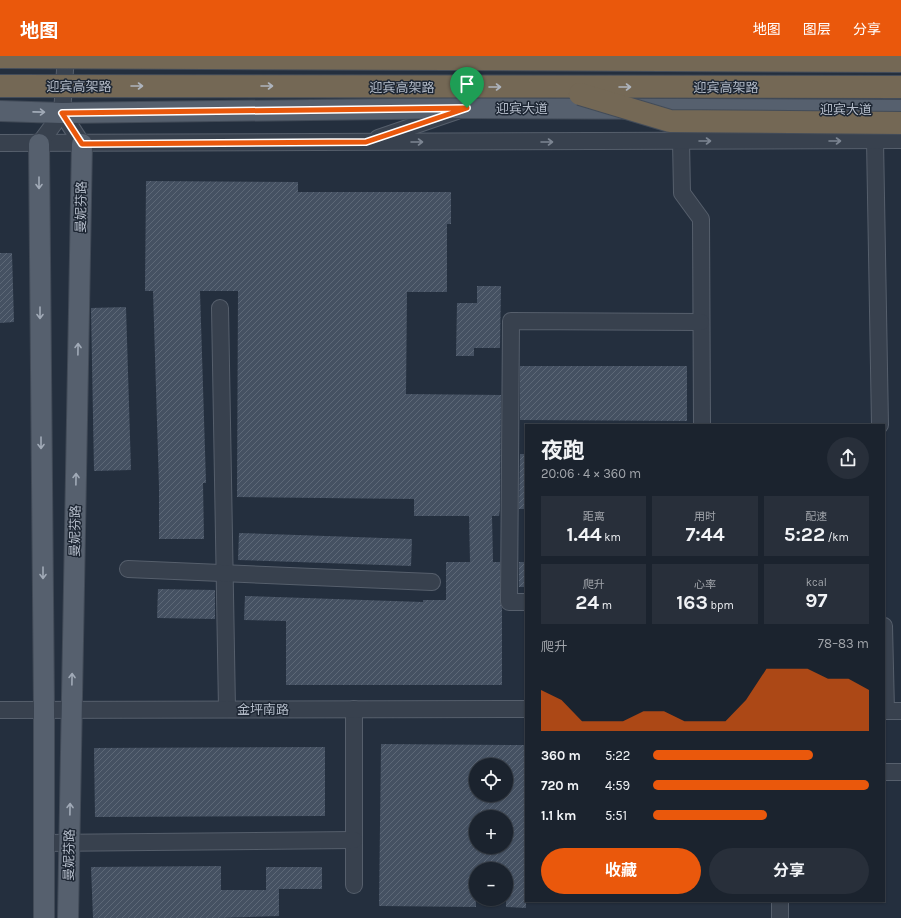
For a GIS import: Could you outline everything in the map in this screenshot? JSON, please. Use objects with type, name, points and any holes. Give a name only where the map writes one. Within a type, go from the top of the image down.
[{"type":"highway","name":"迎宾高架路","points":[[0,57],[901,61]]},
{"type":"highway","name":"迎宾高架路","points":[[0,86],[901,87]]},
{"type":"highway","points":[[556,87],[670,121],[901,123]]},
{"type":"main road","name":"迎宾大道","points":[[0,111],[62,113],[467,108],[901,110]]},
{"type":"main road","name":"曼妮芬路","points":[[39,144],[44,710],[44,918]]},
{"type":"main road","name":"曼妮芬路","points":[[68,918],[82,144]]},
{"type":"street","points":[[39,144],[62,113],[66,56]]},
{"type":"street","points":[[366,142],[467,108]]},
{"type":"street","points":[[62,113],[82,144]]},
{"type":"street","points":[[875,140],[880,424]]},
{"type":"street","points":[[0,143],[82,144],[901,140]]},
{"type":"street","points":[[681,141],[682,193],[701,219],[702,424]]},
{"type":"street","points":[[220,308],[227,709]]},
{"type":"street","points":[[525,602],[509,602],[511,321],[701,322]]},
{"type":"street","points":[[128,569],[432,582]]},
{"type":"street","points":[[885,640],[890,711]]},
{"type":"street","points":[[354,709],[354,885]]},
{"type":"street","name":"金坪南路","points":[[0,710],[525,709]]},
{"type":"street","points":[[885,772],[901,772]]},
{"type":"street","points":[[44,843],[354,840]]},
{"type":"street","points":[[780,902],[780,918]]},
{"type":"building","points":[[146,181],[298,182],[298,192],[451,192],[451,224],[447,224],[447,292],[407,292],[406,394],[501,395],[500,509],[499,516],[492,516],[493,562],[500,562],[500,602],[502,608],[502,685],[286,685],[286,621],[244,620],[245,596],[423,602],[423,600],[446,600],[446,562],[470,562],[469,516],[414,516],[414,499],[237,497],[238,291],[200,291],[206,483],[203,483],[204,539],[159,539],[159,487],[153,291],[145,291]]},
{"type":"building","points":[[0,253],[12,253],[14,322],[0,323]]},
{"type":"building","points":[[477,286],[501,286],[500,348],[474,348],[474,356],[456,356],[457,303],[477,303]]},
{"type":"building","points":[[126,307],[131,470],[94,471],[91,308]]},
{"type":"building","points":[[520,366],[687,366],[687,421],[520,420]]},
{"type":"building","points":[[520,454],[525,454],[525,509],[519,509]]},
{"type":"building","points":[[239,533],[412,539],[411,566],[238,560]]},
{"type":"building","points":[[519,562],[525,562],[525,587],[519,587]]},
{"type":"building","points":[[158,589],[215,590],[215,619],[157,618]]},
{"type":"building","points":[[381,744],[525,745],[526,908],[506,907],[513,906],[513,862],[469,862],[469,906],[476,907],[379,906]]},
{"type":"building","points":[[325,747],[325,816],[95,817],[94,748]]},
{"type":"building","points":[[221,866],[221,890],[266,890],[266,867],[322,867],[322,889],[279,889],[279,916],[220,918],[93,918],[91,867]]},
{"type":"route","points":[[467,108],[366,142],[82,144],[62,113],[467,108]]}]
